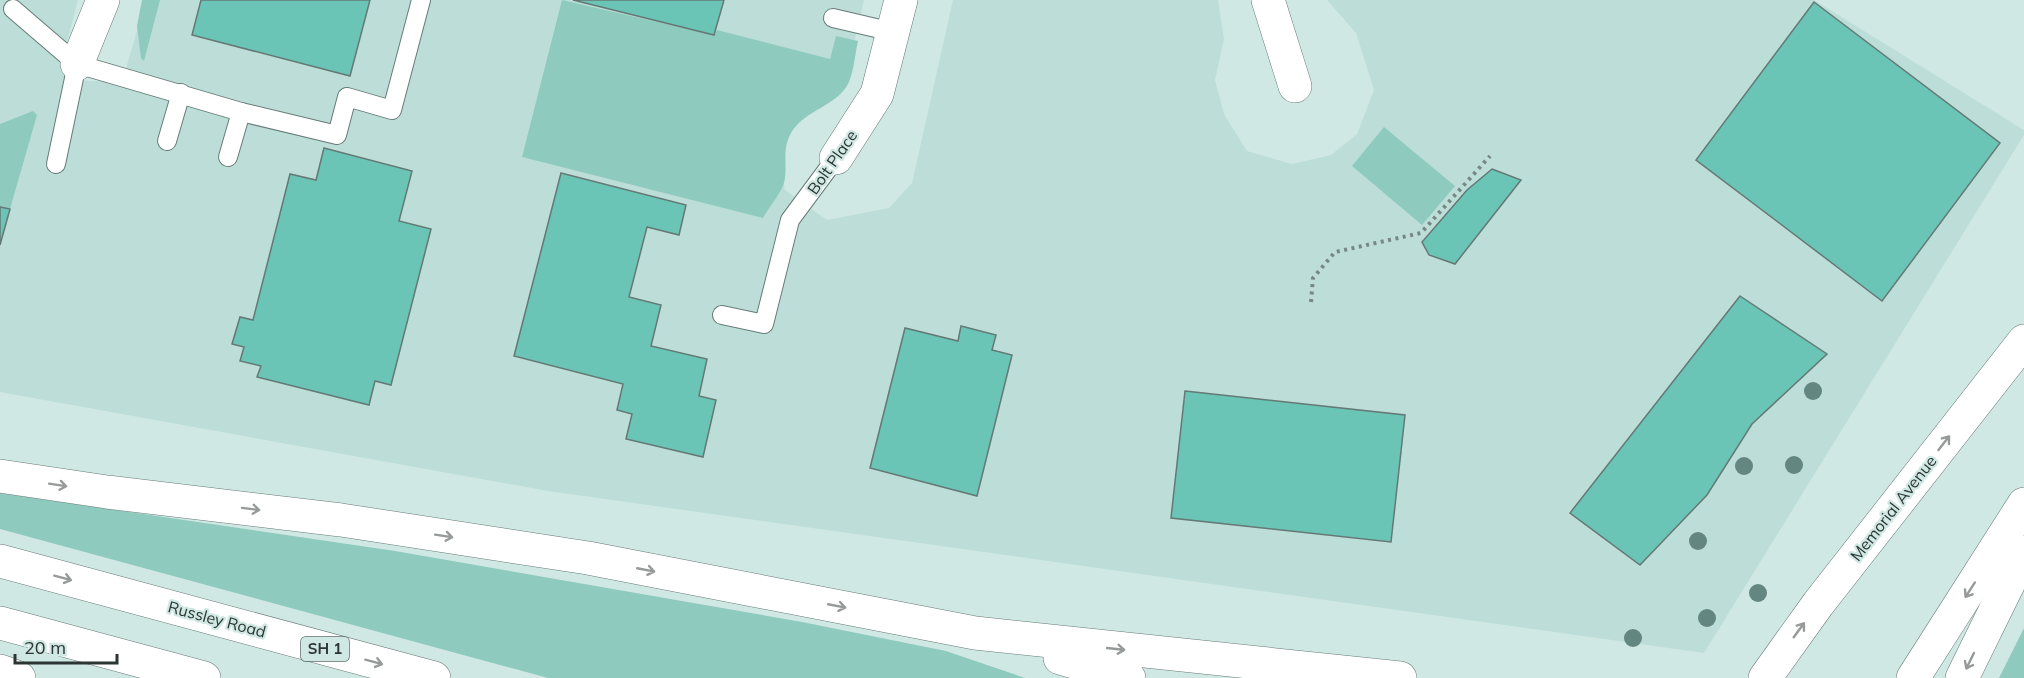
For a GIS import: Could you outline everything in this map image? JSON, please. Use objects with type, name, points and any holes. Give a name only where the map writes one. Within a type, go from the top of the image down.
[{"type":"main road","points":[[77,64],[103,0]]},
{"type":"main road","name":"Bolt Place","points":[[836,158],[877,94],[901,0]]},
{"type":"main road","points":[[1268,0],[1295,86]]},
{"type":"main road","name":"Memorial Avenue","points":[[1765,678],[1818,604],[2024,341]]},
{"type":"main road","points":[[0,476],[107,492],[340,520],[588,558],[975,633],[1400,678]]},
{"type":"main road","points":[[1913,678],[2024,504]]},
{"type":"main road","points":[[1962,678],[2024,552]]},
{"type":"main road","name":"Russley Road","points":[[0,561],[434,678]]},
{"type":"main road","points":[[0,623],[204,678]]},
{"type":"main road","points":[[975,633],[1128,678]]},
{"type":"main road","points":[[0,671],[20,678]]},
{"type":"lane","points":[[13,9],[77,64],[241,112],[337,135],[347,97],[392,110],[421,0]]},
{"type":"lane","points":[[833,18],[893,32]]},
{"type":"lane","points":[[56,164],[77,64]]},
{"type":"lane","points":[[167,141],[181,93]]},
{"type":"lane","points":[[228,157],[241,112]]},
{"type":"lane","name":"Bolt Place","points":[[722,315],[764,324],[790,220],[836,158]]},
{"type":"path","points":[[1311,302],[1313,278],[1335,252],[1421,233],[1490,156]]},
{"type":"shaded area","points":[[0,0],[78,0],[62,61],[70,80],[122,82],[146,0],[864,0],[846,78],[794,119],[777,151],[785,190],[827,220],[889,208],[912,183],[953,0],[1218,0],[1224,39],[1215,80],[1224,114],[1247,151],[1292,164],[1331,155],[1357,134],[1374,90],[1356,33],[1327,0],[1814,0],[2024,130],[2024,135],[1704,653],[548,491],[0,392]]},
{"type":"green space","points":[[142,0],[160,0],[144,61],[141,58],[137,26]]},
{"type":"green space","points":[[562,0],[714,35],[717,30],[830,59],[836,36],[858,41],[852,72],[844,90],[829,103],[804,118],[791,133],[786,150],[784,183],[763,218],[522,157]]},
{"type":"green space","points":[[33,111],[37,115],[10,209],[0,207],[0,124]]},
{"type":"green space","points":[[1384,127],[1455,186],[1422,225],[1352,166]]},
{"type":"green space","points":[[0,493],[395,551],[802,622],[946,651],[1025,678],[548,678],[0,529]]},
{"type":"green space","points":[[2024,628],[2024,678],[1999,678]]},
{"type":"building","points":[[201,0],[370,0],[350,76],[192,35]]},
{"type":"building","points":[[573,0],[724,0],[714,35]]},
{"type":"building","points":[[1814,2],[2000,143],[1882,301],[1696,160]]},
{"type":"building","points":[[324,148],[412,171],[399,221],[431,229],[391,385],[375,381],[369,405],[257,377],[261,366],[240,361],[244,347],[232,344],[240,317],[253,320],[290,174],[316,180]]},
{"type":"building","points":[[1492,169],[1521,180],[1455,264],[1429,255],[1422,242],[1467,190]]},
{"type":"building","points":[[561,173],[686,205],[679,235],[647,227],[629,297],[661,305],[651,346],[707,359],[699,396],[716,400],[703,457],[626,439],[632,414],[617,410],[623,384],[514,356]]},
{"type":"building","points":[[0,207],[10,209],[0,245]]},
{"type":"building","points":[[1740,296],[1827,354],[1752,424],[1707,495],[1640,565],[1570,513]]},
{"type":"building","points":[[961,326],[996,335],[992,350],[1012,355],[977,496],[870,468],[905,328],[958,341]]},
{"type":"building","points":[[1185,391],[1405,415],[1391,542],[1171,518]]}]
